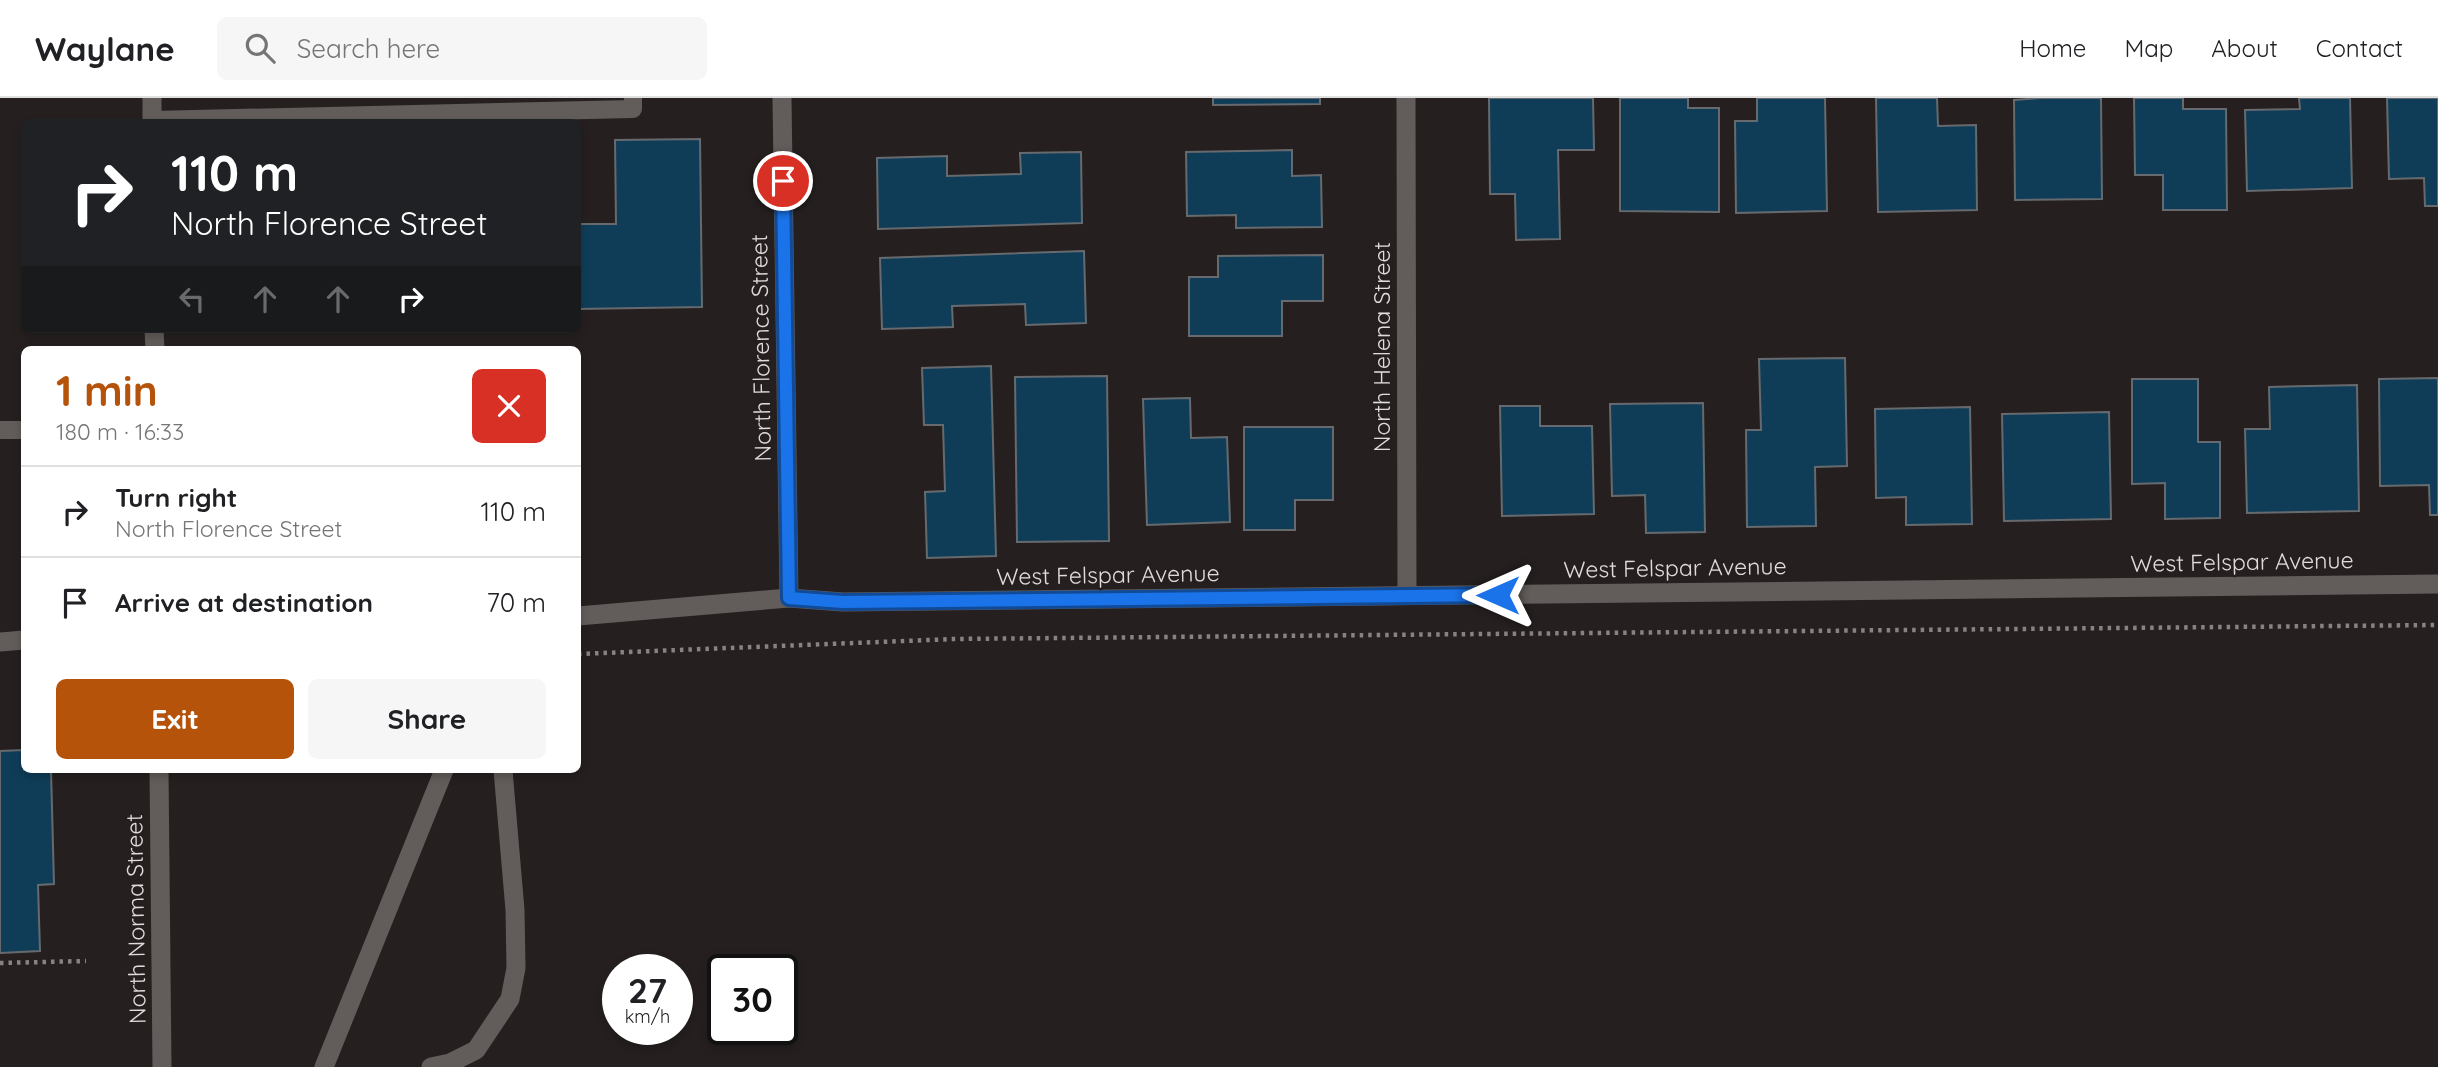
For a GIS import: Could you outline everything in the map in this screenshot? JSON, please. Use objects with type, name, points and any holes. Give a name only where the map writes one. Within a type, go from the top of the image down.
[{"type":"street","points":[[152,98],[152,119]]},
{"type":"street","name":"North Florence Street","points":[[782,98],[789,598]]},
{"type":"street","name":"North Helena Street","points":[[1406,98],[1407,595]]},
{"type":"street","name":"West Felspar Avenue","points":[[581,616],[789,598],[843,602],[2438,584]]},
{"type":"street","points":[[0,642],[21,640]]},
{"type":"street","name":"North Norma Street","points":[[159,773],[162,1067]]},
{"type":"street","points":[[324,1067],[443,773]]},
{"type":"street","points":[[431,1067],[450,1063],[476,1051],[510,999],[516,968],[515,911],[503,773]]},
{"type":"lane","points":[[232,119],[633,109],[633,98]]},
{"type":"lane","points":[[0,430],[21,430]]},
{"type":"path","points":[[581,654],[954,639],[2438,625]]},
{"type":"path","points":[[0,963],[86,961]]},
{"type":"building","points":[[1213,98],[1320,98],[1320,104],[1213,105]]},
{"type":"building","points":[[1489,98],[1593,98],[1594,150],[1558,150],[1560,239],[1516,240],[1515,194],[1490,194]]},
{"type":"building","points":[[1620,98],[1688,98],[1688,108],[1719,108],[1719,212],[1620,211]]},
{"type":"building","points":[[1757,98],[1825,98],[1827,211],[1736,213],[1735,121],[1757,121]]},
{"type":"building","points":[[1876,98],[1937,98],[1938,126],[1976,125],[1977,210],[1878,212]]},
{"type":"building","points":[[2101,98],[2102,199],[2015,200],[2014,100]]},
{"type":"building","points":[[2134,98],[2183,98],[2183,109],[2226,109],[2227,210],[2163,210],[2163,175],[2135,175]]},
{"type":"building","points":[[2299,98],[2350,98],[2352,188],[2247,191],[2245,110],[2300,109]]},
{"type":"building","points":[[2387,98],[2438,98],[2438,206],[2425,206],[2424,178],[2389,179]]},
{"type":"building","points":[[700,139],[702,307],[581,309],[581,224],[616,224],[615,140]]},
{"type":"building","points":[[1292,150],[1292,176],[1321,175],[1322,227],[1236,228],[1236,215],[1187,216],[1186,152]]},
{"type":"building","points":[[1081,152],[1082,223],[878,229],[877,158],[947,156],[947,176],[1021,174],[1020,153]]},
{"type":"building","points":[[1084,251],[1086,323],[1026,325],[1025,304],[952,306],[953,327],[882,329],[880,258]]},
{"type":"building","points":[[1323,255],[1323,301],[1282,301],[1282,336],[1189,336],[1189,277],[1218,277],[1218,256]]},
{"type":"building","points":[[1845,358],[1847,466],[1815,467],[1816,526],[1747,527],[1746,430],[1761,430],[1759,359]]},
{"type":"building","points":[[991,366],[996,556],[927,558],[925,492],[945,491],[943,425],[924,425],[922,368]]},
{"type":"building","points":[[1107,376],[1109,541],[1017,542],[1015,377]]},
{"type":"building","points":[[2438,378],[2438,515],[2430,515],[2429,485],[2380,486],[2379,379]]},
{"type":"building","points":[[2132,379],[2198,379],[2198,442],[2220,442],[2220,518],[2165,519],[2165,483],[2132,484]]},
{"type":"building","points":[[2357,385],[2359,511],[2247,513],[2245,429],[2270,429],[2269,387]]},
{"type":"building","points":[[1190,398],[1191,438],[1227,437],[1230,522],[1147,525],[1143,399]]},
{"type":"building","points":[[1703,403],[1705,532],[1646,533],[1645,495],[1612,496],[1610,404]]},
{"type":"building","points":[[1500,406],[1540,406],[1540,426],[1592,426],[1594,514],[1502,516]]},
{"type":"building","points":[[1970,407],[1972,524],[1906,525],[1906,497],[1876,498],[1875,409]]},
{"type":"building","points":[[2109,412],[2111,519],[2004,521],[2002,414]]},
{"type":"building","points":[[1244,427],[1333,427],[1333,500],[1295,500],[1295,530],[1244,530]]},
{"type":"building","points":[[21,750],[21,773],[51,773],[54,884],[38,885],[40,951],[0,953],[0,751]]},
{"type":"route","points":[[783,181],[789,598],[843,602],[1498,595]]}]
